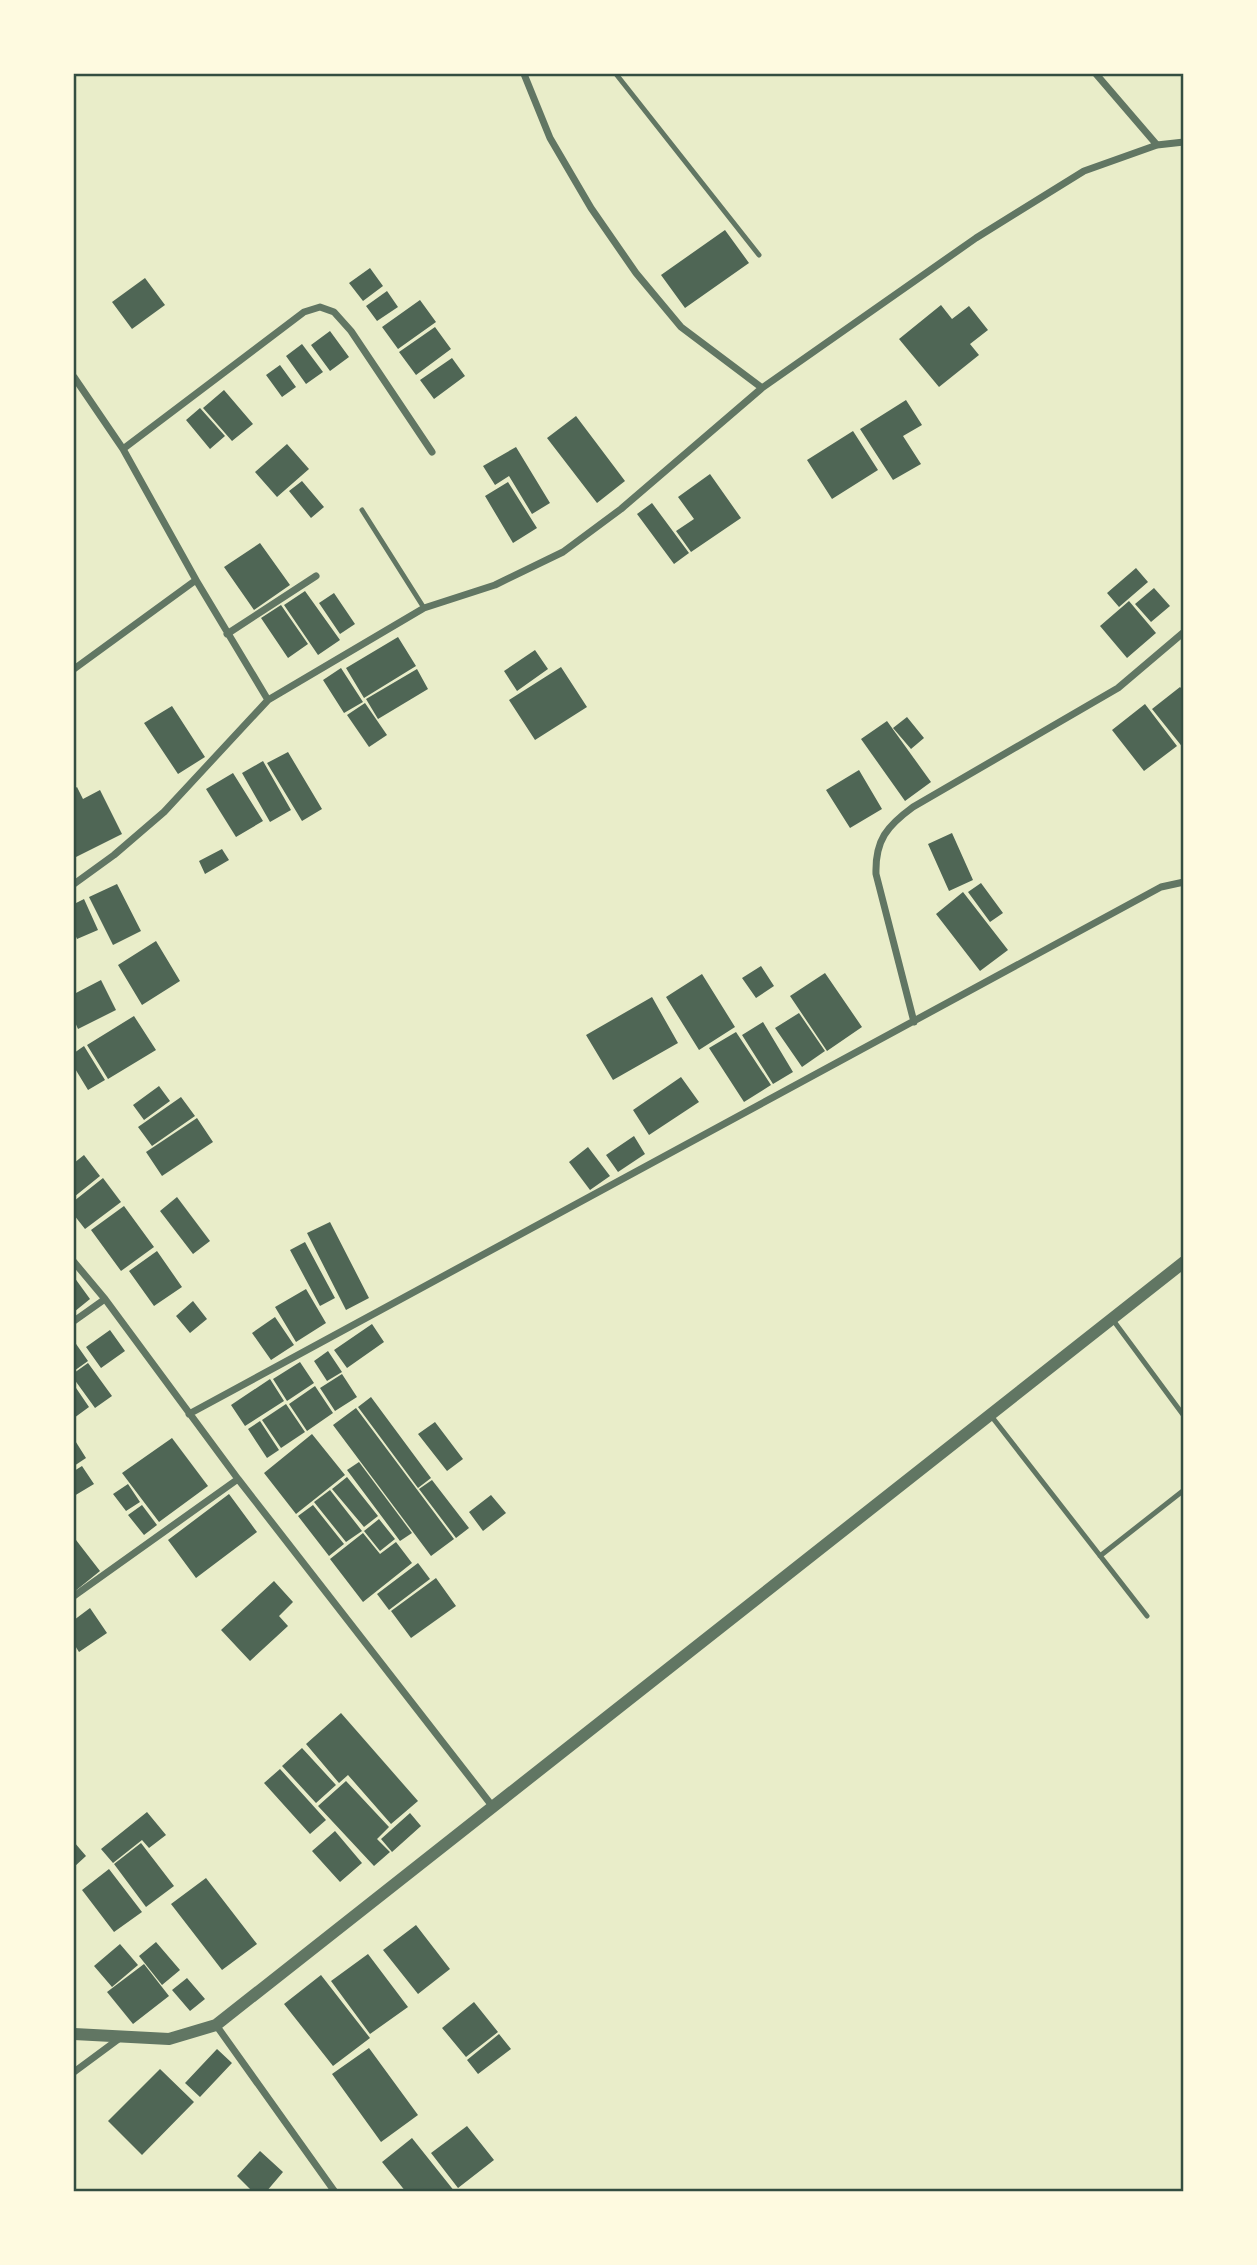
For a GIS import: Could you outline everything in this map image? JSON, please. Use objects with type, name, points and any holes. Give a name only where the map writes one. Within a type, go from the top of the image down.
[{"type":"street","points":[[524,74],[550,138],[592,208],[636,273],[681,327],[762,388]]},
{"type":"street","points":[[1096,74],[1157,145]]},
{"type":"street","points":[[74,884],[114,855],[164,812],[268,700],[424,608],[495,585],[563,552],[621,509],[762,388],[976,238],[1084,171],[1157,145],[1184,142]]},
{"type":"street","points":[[123,449],[304,312],[320,307],[334,312],[351,331],[432,452]]},
{"type":"street","points":[[74,377],[123,449],[196,580],[268,700]]},
{"type":"street","points":[[228,634],[316,576]]},
{"type":"street","points":[[74,669],[196,580]]},
{"type":"street","points":[[914,1022],[876,874],[875,859],[880,841],[892,822],[913,807],[1118,688],[1184,632]]},
{"type":"street","points":[[189,1415],[1161,887],[1184,882]]},
{"type":"street","points":[[74,1262],[105,1299],[238,1479],[494,1807]]},
{"type":"street","points":[[74,2034],[169,2039],[216,2025],[1184,1262]]},
{"type":"street","points":[[74,1321],[105,1299]]},
{"type":"street","points":[[74,1596],[238,1479]]},
{"type":"street","points":[[216,2025],[335,2192]]},
{"type":"street","points":[[74,2072],[120,2037]]},
{"type":"lane","points":[[616,74],[759,255]]},
{"type":"lane","points":[[362,510],[424,608]]},
{"type":"lane","points":[[1112,1318],[1184,1416]]},
{"type":"lane","points":[[990,1415],[1147,1616]]},
{"type":"lane","points":[[1100,1556],[1184,1490]]},
{"type":"building","points":[[725,230],[749,263],[685,308],[661,275]]},
{"type":"building","points":[[370,268],[383,286],[363,301],[349,283]]},
{"type":"building","points":[[145,278],[165,305],[132,329],[112,302]]},
{"type":"building","points":[[387,291],[398,307],[377,321],[366,306]]},
{"type":"building","points":[[420,300],[436,322],[398,349],[382,327]]},
{"type":"building","points":[[941,305],[952,319],[969,306],[988,330],[970,344],[979,355],[939,387],[899,339]]},
{"type":"building","points":[[435,327],[451,349],[416,375],[399,352]]},
{"type":"building","points":[[330,331],[349,357],[330,371],[311,345]]},
{"type":"building","points":[[302,344],[323,372],[306,384],[286,356]]},
{"type":"building","points":[[452,358],[465,376],[434,399],[420,380]]},
{"type":"building","points":[[280,365],[296,387],[282,397],[266,375]]},
{"type":"building","points":[[224,390],[253,424],[232,441],[203,408]]},
{"type":"building","points":[[906,400],[922,425],[903,436],[921,464],[893,480],[860,429]]},
{"type":"building","points":[[200,408],[225,436],[210,449],[186,420]]},
{"type":"building","points":[[576,416],[625,481],[597,503],[547,438]]},
{"type":"building","points":[[853,431],[878,470],[832,499],[807,460]]},
{"type":"building","points":[[287,444],[309,469],[277,497],[255,472]]},
{"type":"building","points":[[516,447],[550,503],[532,514],[509,476],[495,485],[483,466]]},
{"type":"building","points":[[710,474],[741,518],[691,552],[676,531],[694,519],[678,497]]},
{"type":"building","points":[[302,481],[324,507],[311,518],[289,491]]},
{"type":"building","points":[[508,482],[537,528],[513,543],[485,496]]},
{"type":"building","points":[[652,503],[689,553],[674,564],[637,514]]},
{"type":"building","points":[[260,543],[290,585],[254,610],[224,567]]},
{"type":"building","points":[[1136,568],[1148,582],[1119,607],[1107,593]]},
{"type":"building","points":[[1154,588],[1170,606],[1151,622],[1135,604]]},
{"type":"building","points":[[305,591],[340,640],[318,655],[284,605]]},
{"type":"building","points":[[334,593],[355,624],[340,634],[319,603]]},
{"type":"building","points":[[1129,601],[1156,633],[1127,658],[1100,626]]},
{"type":"building","points":[[281,605],[308,644],[288,658],[261,618]]},
{"type":"building","points":[[398,637],[416,666],[364,698],[346,668]]},
{"type":"building","points":[[535,650],[548,669],[517,691],[504,671]]},
{"type":"building","points":[[561,667],[587,707],[535,740],[509,700]]},
{"type":"building","points":[[341,668],[363,702],[344,713],[323,680]]},
{"type":"building","points":[[417,669],[428,689],[378,719],[366,699]]},
{"type":"building","points":[[1180,687],[1184,691],[1184,749],[1152,709]]},
{"type":"building","points":[[365,703],[387,735],[369,747],[347,715]]},
{"type":"building","points":[[1145,704],[1177,746],[1144,771],[1112,730]]},
{"type":"building","points":[[172,706],[205,757],[178,774],[144,723]]},
{"type":"building","points":[[907,717],[924,738],[911,749],[893,728]]},
{"type":"building","points":[[887,721],[931,782],[905,801],[861,739]]},
{"type":"building","points":[[288,752],[322,809],[302,821],[267,763]]},
{"type":"building","points":[[263,761],[291,810],[270,822],[242,773]]},
{"type":"building","points":[[859,770],[882,809],[850,828],[826,790]]},
{"type":"building","points":[[233,773],[263,821],[236,837],[206,789]]},
{"type":"building","points":[[77,787],[83,799],[100,790],[122,834],[76,857],[74,789]]},
{"type":"building","points":[[952,833],[973,880],[949,891],[928,844]]},
{"type":"building","points":[[222,849],[229,860],[205,874],[199,861]]},
{"type":"building","points":[[981,883],[1003,913],[990,922],[968,892]]},
{"type":"building","points":[[117,884],[141,931],[113,945],[89,897]]},
{"type":"building","points":[[963,892],[1008,950],[980,971],[936,914]]},
{"type":"building","points":[[84,899],[98,930],[77,939],[74,932],[74,904]]},
{"type":"building","points":[[156,941],[180,981],[142,1005],[118,965]]},
{"type":"building","points":[[761,966],[774,986],[756,998],[742,978]]},
{"type":"building","points":[[825,973],[862,1027],[827,1051],[790,996]]},
{"type":"building","points":[[702,974],[735,1027],[699,1050],[666,997]]},
{"type":"building","points":[[101,980],[116,1010],[78,1029],[74,1020],[74,994]]},
{"type":"building","points":[[652,997],[678,1043],[613,1080],[586,1035]]},
{"type":"building","points":[[799,1013],[825,1051],[802,1067],[775,1028]]},
{"type":"building","points":[[134,1016],[156,1050],[108,1079],[87,1045]]},
{"type":"building","points":[[763,1022],[793,1072],[773,1084],[742,1035]]},
{"type":"building","points":[[736,1032],[771,1085],[744,1102],[709,1048]]},
{"type":"building","points":[[84,1046],[105,1080],[88,1090],[74,1067],[74,1053]]},
{"type":"building","points":[[681,1077],[699,1102],[649,1135],[633,1110]]},
{"type":"building","points":[[159,1086],[170,1101],[144,1120],[133,1105]]},
{"type":"building","points":[[181,1097],[195,1116],[152,1146],[138,1127]]},
{"type":"building","points":[[197,1118],[213,1142],[162,1176],[146,1152]]},
{"type":"building","points":[[634,1136],[645,1154],[618,1172],[606,1155]]},
{"type":"building","points":[[588,1147],[610,1176],[590,1190],[569,1162]]},
{"type":"building","points":[[84,1155],[100,1176],[74,1197],[74,1163]]},
{"type":"building","points":[[103,1178],[121,1202],[85,1229],[74,1215],[74,1201]]},
{"type":"building","points":[[177,1197],[210,1241],[193,1254],[160,1211]]},
{"type":"building","points":[[124,1206],[154,1247],[121,1271],[91,1230]]},
{"type":"building","points":[[330,1222],[369,1298],[346,1310],[307,1233]]},
{"type":"building","points":[[305,1242],[335,1298],[320,1306],[290,1250]]},
{"type":"building","points":[[157,1251],[182,1287],[154,1306],[129,1271]]},
{"type":"building","points":[[74,1277],[90,1299],[74,1312]]},
{"type":"building","points":[[306,1289],[326,1323],[296,1342],[275,1307]]},
{"type":"building","points":[[193,1301],[207,1319],[190,1333],[176,1316]]},
{"type":"building","points":[[275,1317],[294,1345],[271,1360],[252,1333]]},
{"type":"building","points":[[372,1324],[384,1342],[347,1368],[334,1350]]},
{"type":"building","points":[[110,1330],[125,1351],[101,1368],[86,1347]]},
{"type":"building","points":[[74,1341],[88,1361],[74,1371]]},
{"type":"building","points":[[328,1351],[342,1372],[327,1381],[314,1361]]},
{"type":"building","points":[[300,1362],[314,1383],[287,1401],[273,1379]]},
{"type":"building","points":[[88,1363],[112,1396],[95,1408],[74,1379],[74,1373]]},
{"type":"building","points":[[342,1374],[357,1397],[335,1411],[320,1388]]},
{"type":"building","points":[[270,1379],[284,1401],[245,1426],[231,1405]]},
{"type":"building","points":[[74,1385],[89,1407],[74,1418]]},
{"type":"building","points":[[315,1386],[333,1413],[307,1431],[289,1404]]},
{"type":"building","points":[[371,1397],[431,1478],[418,1488],[358,1407]]},
{"type":"building","points":[[286,1404],[305,1432],[281,1448],[262,1420]]},
{"type":"building","points":[[356,1408],[454,1539],[431,1556],[333,1425]]},
{"type":"building","points":[[260,1421],[279,1450],[267,1458],[248,1429]]},
{"type":"building","points":[[435,1422],[463,1459],[447,1471],[418,1434]]},
{"type":"building","points":[[312,1434],[345,1475],[296,1514],[264,1473]]},
{"type":"building","points":[[172,1438],[208,1486],[159,1522],[122,1473]]},
{"type":"building","points":[[74,1439],[86,1458],[74,1466]]},
{"type":"building","points":[[359,1462],[412,1533],[400,1541],[347,1470]]},
{"type":"building","points":[[82,1466],[94,1484],[74,1496],[74,1471]]},
{"type":"building","points":[[347,1477],[378,1516],[364,1527],[332,1489]]},
{"type":"building","points":[[432,1480],[469,1528],[456,1538],[419,1489]]},
{"type":"building","points":[[128,1484],[140,1502],[126,1511],[113,1494]]},
{"type":"building","points":[[330,1490],[362,1531],[346,1542],[314,1502]]},
{"type":"building","points":[[229,1494],[257,1532],[196,1578],[168,1540]]},
{"type":"building","points":[[491,1495],[506,1513],[483,1531],[469,1512]]},
{"type":"building","points":[[142,1505],[157,1525],[144,1535],[128,1515]]},
{"type":"building","points":[[313,1505],[344,1544],[329,1556],[298,1516]]},
{"type":"building","points":[[379,1519],[395,1539],[380,1551],[364,1531]]},
{"type":"building","points":[[363,1533],[380,1554],[396,1542],[412,1563],[363,1602],[330,1559]]},
{"type":"building","points":[[76,1540],[100,1571],[74,1592],[74,1542]]},
{"type":"building","points":[[418,1563],[430,1579],[389,1610],[377,1594]]},
{"type":"building","points":[[436,1578],[456,1606],[411,1638],[391,1611]]},
{"type":"building","points":[[274,1581],[293,1602],[279,1616],[288,1626],[250,1661],[221,1630]]},
{"type":"building","points":[[90,1608],[107,1633],[79,1652],[74,1644],[74,1620]]},
{"type":"building","points":[[341,1713],[418,1801],[391,1824],[348,1775],[339,1783],[306,1744]]},
{"type":"building","points":[[302,1748],[336,1785],[316,1803],[282,1766]]},
{"type":"building","points":[[280,1769],[326,1820],[310,1834],[264,1783]]},
{"type":"building","points":[[346,1781],[389,1827],[377,1839],[390,1852],[374,1866],[318,1806]]},
{"type":"building","points":[[147,1812],[166,1835],[149,1848],[142,1840],[113,1863],[101,1849]]},
{"type":"building","points":[[410,1813],[421,1826],[392,1852],[381,1839]]},
{"type":"building","points":[[335,1831],[362,1863],[340,1882],[312,1851]]},
{"type":"building","points":[[74,1842],[86,1856],[74,1867]]},
{"type":"building","points":[[141,1843],[174,1886],[146,1907],[114,1864]]},
{"type":"building","points":[[109,1869],[142,1912],[114,1932],[82,1890]]},
{"type":"building","points":[[206,1878],[257,1944],[222,1970],[171,1904]]},
{"type":"building","points":[[416,1925],[450,1969],[418,1994],[383,1950]]},
{"type":"building","points":[[156,1942],[180,1970],[162,1985],[139,1956]]},
{"type":"building","points":[[120,1944],[138,1965],[112,1987],[94,1966]]},
{"type":"building","points":[[368,1954],[408,2007],[370,2034],[331,1981]]},
{"type":"building","points":[[144,1964],[169,1996],[133,2024],[107,1992]]},
{"type":"building","points":[[321,1975],[370,2038],[333,2066],[284,2004]]},
{"type":"building","points":[[187,1978],[205,1999],[190,2011],[172,1990]]},
{"type":"building","points":[[474,2002],[498,2032],[466,2057],[442,2028]]},
{"type":"building","points":[[499,2034],[511,2049],[478,2074],[467,2060]]},
{"type":"building","points":[[369,2048],[418,2115],[381,2142],[332,2074]]},
{"type":"building","points":[[217,2049],[232,2063],[200,2097],[185,2083]]},
{"type":"building","points":[[160,2069],[194,2102],[142,2155],[108,2121]]},
{"type":"building","points":[[467,2126],[494,2160],[458,2188],[431,2153]]},
{"type":"building","points":[[412,2138],[455,2192],[406,2192],[382,2162]]},
{"type":"building","points":[[260,2151],[283,2172],[266,2192],[253,2192],[237,2176]]}]
